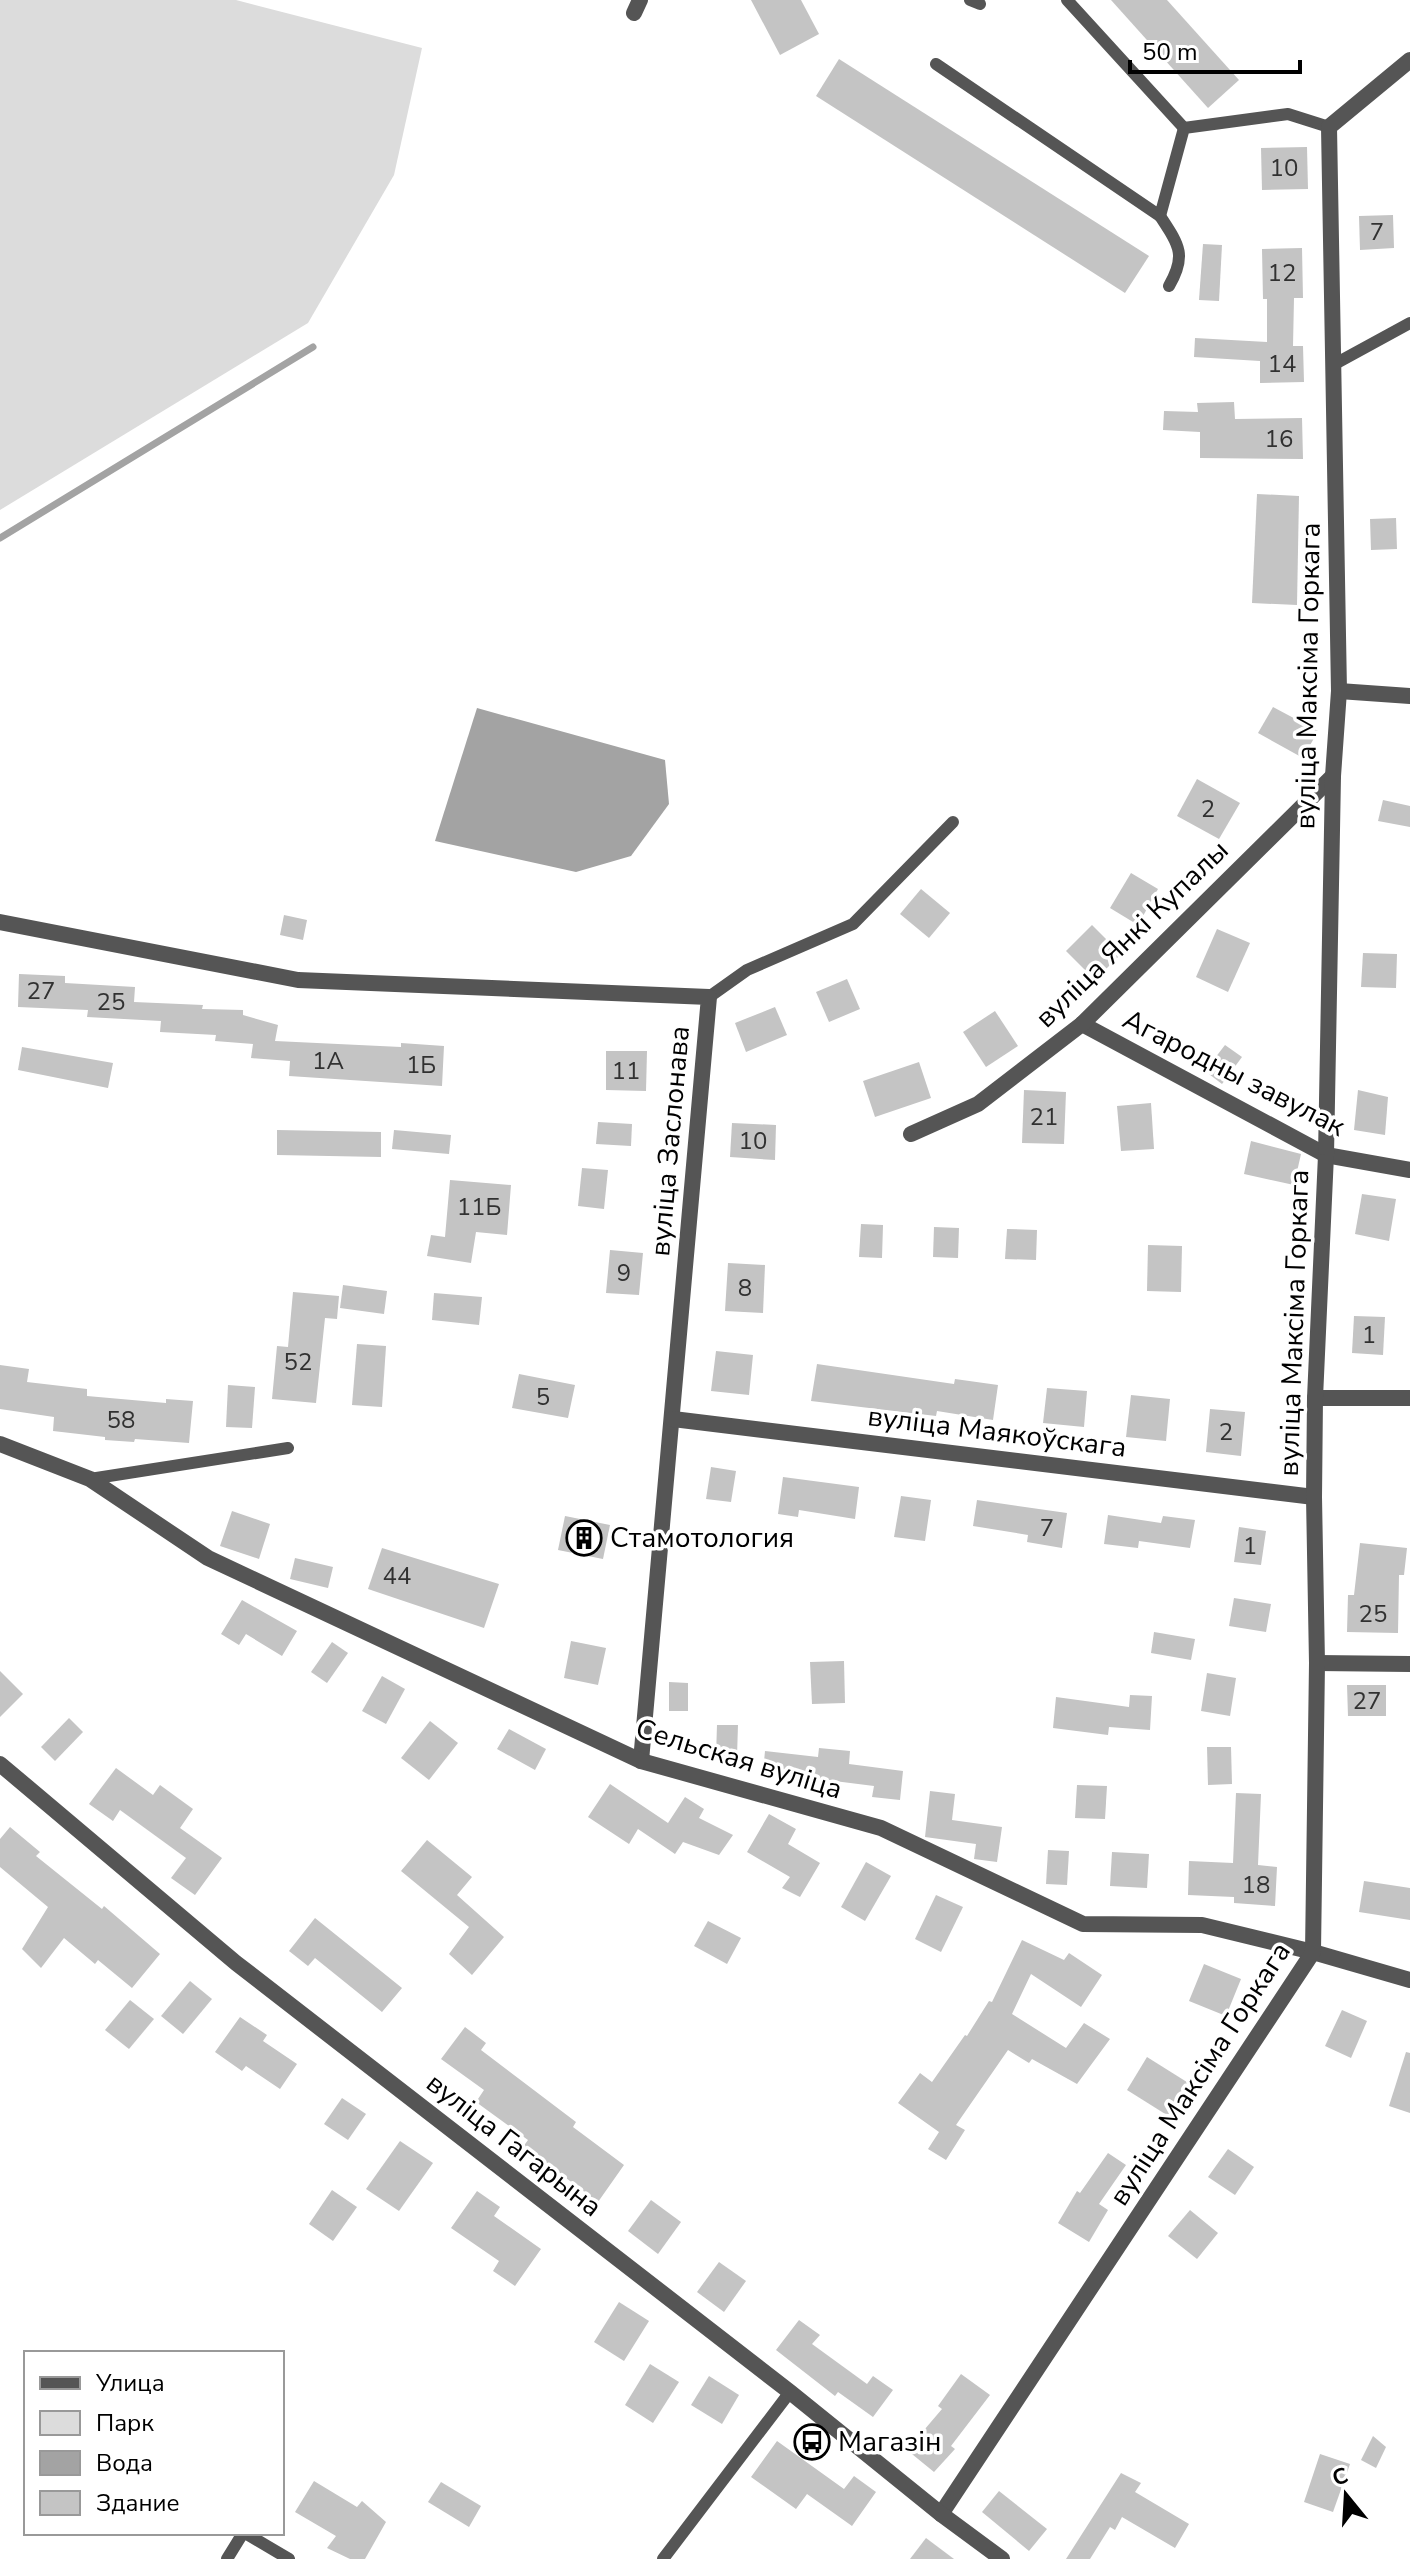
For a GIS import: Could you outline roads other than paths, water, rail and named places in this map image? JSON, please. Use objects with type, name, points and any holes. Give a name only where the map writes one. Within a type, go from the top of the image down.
[{"type":"street","points":[[1329,127],[1410,60]]},
{"type":"street","name":"вуліца Максіма Горкага","points":[[941,2514],[1313,1952],[1317,1663],[1315,1398],[1326,1155],[1333,776],[1339,691],[1329,127]]},
{"type":"street","points":[[1339,691],[1410,696]]},
{"type":"street","name":"вуліца Янкі Купалы","points":[[911,1134],[978,1104],[1082,1024],[1333,776]]},
{"type":"street","name":"вуліца Заслонава","points":[[0,922],[298,980],[709,997],[641,1761]]},
{"type":"street","name":"Агародны завулак","points":[[1082,1024],[1326,1155],[1410,1170]]},
{"type":"street","points":[[1315,1398],[1410,1398]]},
{"type":"street","name":"вуліца Маякоўскага","points":[[673,1419],[1314,1497]]},
{"type":"street","name":"Сельская вуліца","points":[[0,1444],[90,1479],[208,1558],[641,1761],[881,1828],[1083,1924],[1202,1925],[1410,1980]]},
{"type":"street","points":[[1317,1663],[1410,1664]]},
{"type":"street","name":"вуліца Гагарына","points":[[0,1764],[236,1963],[1002,2559]]},
{"type":"lane","points":[[1067,0],[1184,128]]},
{"type":"lane","points":[[936,64],[1160,216],[1179,245],[1180,268],[1169,286]]},
{"type":"lane","points":[[1184,128],[1288,114],[1329,127]]},
{"type":"lane","points":[[1160,216],[1184,128]]},
{"type":"lane","points":[[1333,365],[1410,323]]},
{"type":"lane","points":[[709,997],[747,970],[853,924],[953,822]]},
{"type":"lane","points":[[90,1479],[288,1448]]},
{"type":"lane","points":[[663,2559],[790,2392]]},
{"type":"lane","points":[[227,2559],[243,2535]]},
{"type":"lane","points":[[247,2535],[289,2559]]},
{"type":"water","points":[[477,708],[665,760],[669,804],[631,856],[576,872],[435,841]]},
{"type":"waterway","points":[[0,538],[313,347]]},
{"type":"place","name":"Стамотология","points":[[584,1538]]},
{"type":"place","name":"Магазін","points":[[812,2442]]}]
